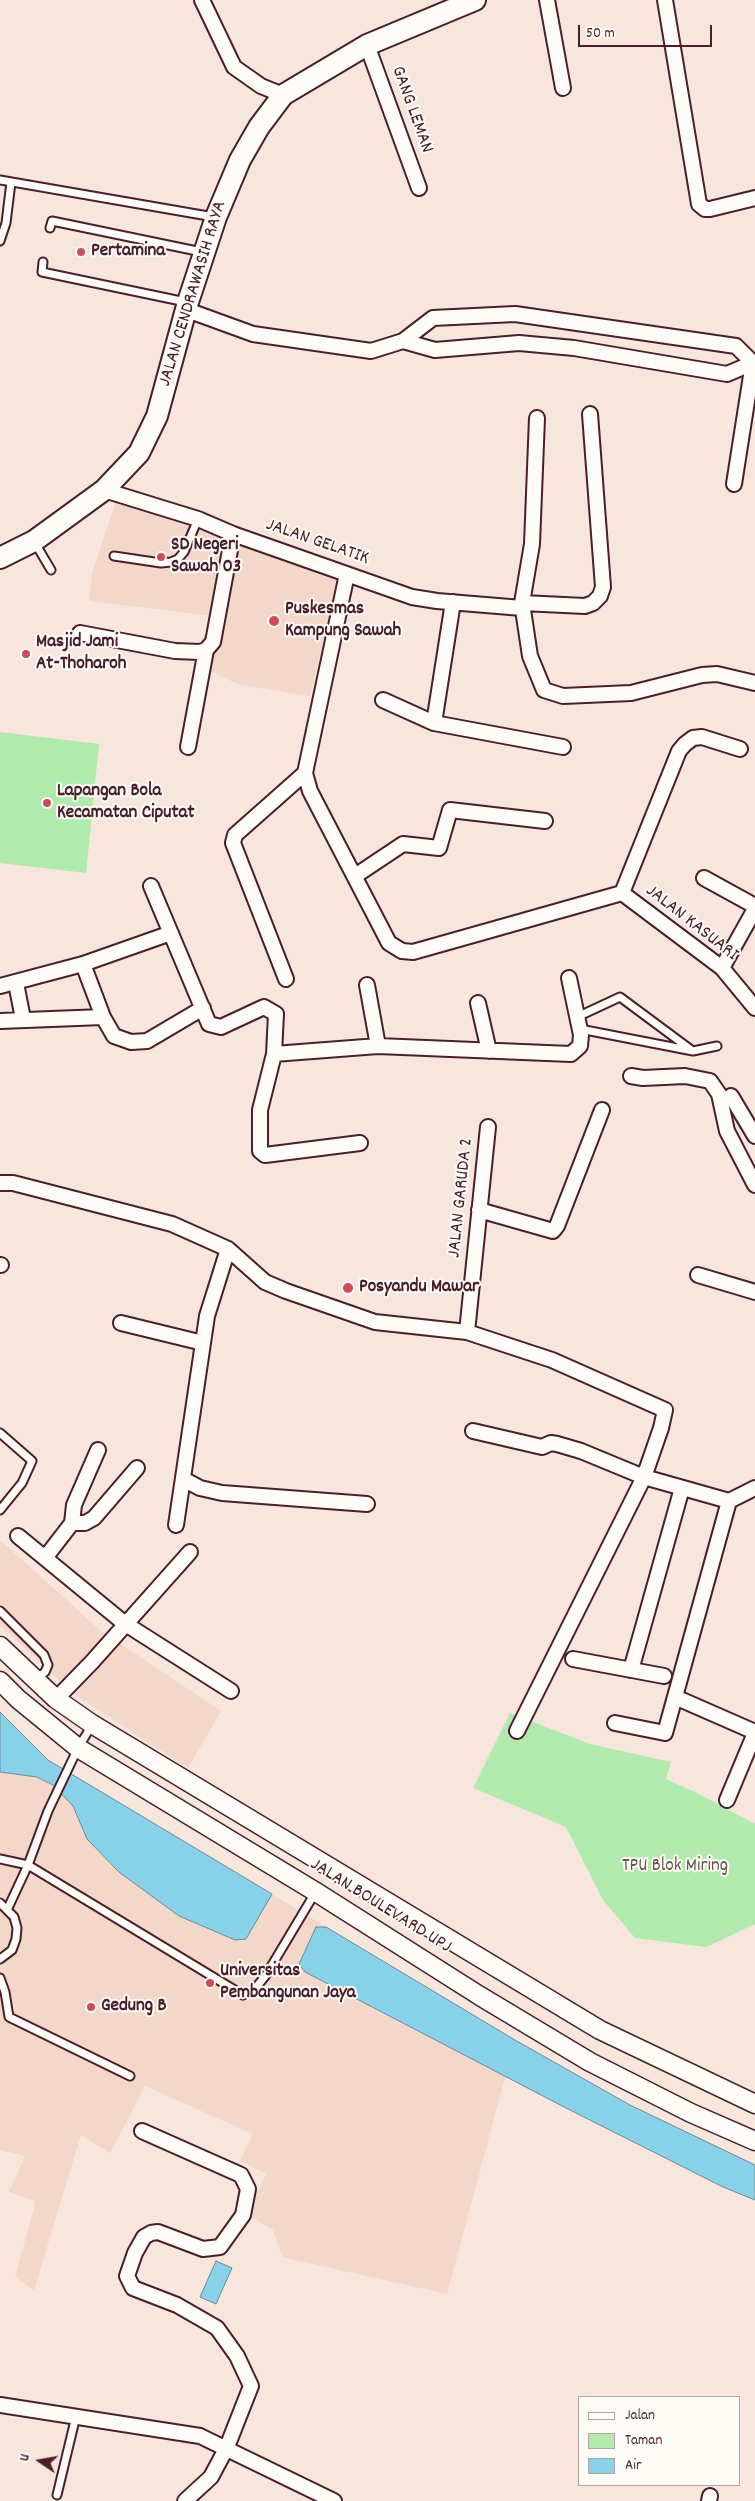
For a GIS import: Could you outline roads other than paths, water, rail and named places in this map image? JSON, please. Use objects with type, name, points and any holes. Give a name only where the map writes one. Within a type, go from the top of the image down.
[{"type":"main road","name":"JALAN CENDRAWASIH RAYA","points":[[0,558],[34,541],[104,490],[139,454],[157,416],[203,253],[216,217],[240,160],[258,127],[282,95],[367,45],[475,0]]},
{"type":"street","points":[[202,0],[234,67],[261,86],[282,95]]},
{"type":"street","points":[[547,0],[563,88]]},
{"type":"street","points":[[665,0],[699,204],[705,209],[710,209],[755,198]]},
{"type":"street","name":"GANG LEMAN","points":[[367,45],[418,188]]},
{"type":"street","points":[[188,306],[253,334],[371,351],[403,341],[433,318],[515,314],[736,346],[754,363]]},
{"type":"street","points":[[403,341],[435,350],[519,343],[574,348],[727,374],[754,363]]},
{"type":"street","points":[[734,484],[754,363]]},
{"type":"street","name":"JALAN GELATIK","points":[[104,490],[198,519],[232,534],[412,597],[453,602],[522,606],[585,606],[593,603],[600,596],[603,587],[590,414]]},
{"type":"street","points":[[537,418],[532,544],[522,606],[530,656],[544,690],[564,696],[631,693],[702,675],[718,674],[755,683]]},
{"type":"street","points":[[80,633],[175,651],[200,652],[206,650],[213,642],[232,534]]},
{"type":"street","points":[[347,574],[304,773],[310,791],[389,943],[402,951],[413,952],[622,893],[679,751],[693,738],[702,737],[740,749]]},
{"type":"street","points":[[434,723],[453,602]]},
{"type":"street","points":[[188,747],[206,650]]},
{"type":"street","points":[[383,700],[434,723],[563,747]]},
{"type":"street","points":[[286,979],[233,844],[235,835],[304,773]]},
{"type":"street","points":[[354,876],[403,844],[439,848],[450,810],[545,821]]},
{"type":"street","points":[[704,878],[755,907],[722,968]]},
{"type":"street","points":[[151,886],[209,1024],[221,1027],[264,1007],[276,1014],[274,1054],[260,1110],[260,1151],[262,1154],[360,1143]]},
{"type":"street","name":"JALAN KASUARI","points":[[622,893],[722,968],[755,1008]]},
{"type":"street","points":[[0,986],[83,964],[171,933]]},
{"type":"street","points":[[83,964],[103,1017],[114,1036],[131,1042],[147,1041],[203,1008]]},
{"type":"street","points":[[274,1054],[378,1046],[571,1054],[580,1046],[579,1023],[569,978]]},
{"type":"street","points":[[16,983],[23,1019]]},
{"type":"street","points":[[367,985],[378,1046]]},
{"type":"street","points":[[478,1004],[490,1051]]},
{"type":"street","points":[[0,1021],[103,1017]]},
{"type":"street","points":[[631,1076],[642,1078],[685,1076],[710,1081],[719,1094],[727,1131],[755,1185]]},
{"type":"street","points":[[731,1096],[755,1136]]},
{"type":"street","points":[[479,1210],[553,1231],[557,1226],[602,1110]]},
{"type":"street","name":"JALAN GARUDA 2","points":[[467,1332],[488,1127]]},
{"type":"street","points":[[0,1183],[13,1183],[172,1224],[228,1249],[265,1282],[286,1292],[375,1322],[467,1332],[552,1360],[665,1410],[662,1428],[644,1476],[516,1731]]},
{"type":"street","points":[[176,1525],[207,1316],[228,1249]]},
{"type":"street","points":[[698,1275],[755,1292]]},
{"type":"street","points":[[121,1323],[203,1343]]},
{"type":"street","points":[[472,1431],[542,1447],[557,1444],[581,1450],[644,1476],[729,1501],[755,1488]]},
{"type":"street","points":[[45,1558],[72,1523],[74,1506],[98,1450]]},
{"type":"street","points":[[72,1523],[85,1523],[94,1518],[137,1468]]},
{"type":"street","points":[[183,1479],[200,1488],[222,1494],[367,1504]]},
{"type":"street","points":[[631,1670],[682,1488]]},
{"type":"street","points":[[615,1723],[664,1733],[729,1501]]},
{"type":"street","points":[[18,1536],[124,1623],[231,1691]]},
{"type":"street","points":[[56,1699],[92,1662],[124,1623],[190,1552]]},
{"type":"street","name":"JALAN BOULEVARD UPJ","points":[[0,1646],[56,1699],[92,1724],[600,2030],[755,2104]]},
{"type":"street","points":[[573,1659],[664,1676]]},
{"type":"street","name":"JALAN BOULEVARD UPJ","points":[[0,1681],[18,1699],[78,1748],[316,1892],[590,2062],[691,2113],[755,2141]]},
{"type":"street","points":[[675,1696],[755,1732],[727,1800]]},
{"type":"street","points":[[316,1892],[331,1868]]},
{"type":"street","points":[[142,2131],[241,2175],[248,2189],[243,2215],[220,2248],[203,2249],[158,2232],[151,2233],[144,2238],[135,2253],[127,2276],[132,2288],[177,2305],[217,2328],[237,2356],[251,2386],[227,2448],[211,2477],[185,2501]]},
{"type":"street","points":[[0,2406],[200,2436],[334,2501]]},
{"type":"lane","points":[[0,180],[216,217]]},
{"type":"lane","points":[[0,241],[6,223],[11,182]]},
{"type":"lane","points":[[50,228],[52,221],[203,253]]},
{"type":"lane","points":[[44,262],[42,272],[188,306]]},
{"type":"lane","points":[[114,556],[161,563],[178,559],[184,552],[198,519]]},
{"type":"lane","points":[[34,541],[51,570]]},
{"type":"lane","points":[[579,1023],[620,997],[693,1051]]},
{"type":"lane","points":[[579,1023],[693,1051],[716,1046]]},
{"type":"lane","points":[[0,1433],[32,1461],[22,1483],[0,1510]]},
{"type":"lane","points":[[0,1611],[44,1655],[48,1665],[45,1672],[36,1680]]},
{"type":"lane","points":[[8,1908],[28,1865],[48,1811],[78,1748],[92,1724]]},
{"type":"lane","points":[[0,1859],[28,1865],[242,1995],[254,1990],[266,1975],[316,1892]]},
{"type":"lane","points":[[0,1903],[8,1908],[16,1923],[16,1939],[12,1950],[0,1960]]},
{"type":"lane","points":[[0,1978],[5,1992],[9,2017],[130,2076]]},
{"type":"lane","points":[[58,2495],[76,2416]]},
{"type":"water","points":[[0,1712],[48,1760],[272,1894],[246,1939],[235,1940],[179,1916],[119,1872],[87,1839],[73,1806],[53,1785],[37,1777],[0,1772]]},
{"type":"water","points":[[316,1927],[326,1927],[515,2040],[630,2105],[755,2165],[755,2200],[723,2187],[566,2108],[305,1972],[299,1964]]},
{"type":"water","points":[[216,2261],[232,2268],[216,2304],[200,2297]]},
{"type":"place","name":"Pertamina","points":[[81,252]]},
{"type":"place","name":"SD Negeri Sawah 03","points":[[161,557]]},
{"type":"place","name":"Puskesmas Kampung Sawah","points":[[274,621]]},
{"type":"place","name":"Masjid Jami At-Thoharoh","points":[[26,654]]},
{"type":"place","name":"Lapangan Bola Kecamatan Ciputat","points":[[47,803]]},
{"type":"place","name":"Posyandu Mawar","points":[[348,1288]]},
{"type":"place","name":"Universitas Pembangunan Jaya","points":[[210,1983]]},
{"type":"place","name":"Gedung B","points":[[91,2007]]},
{"type":"park label","name":"TPU Blok Miring","points":[[675,1867]]}]
